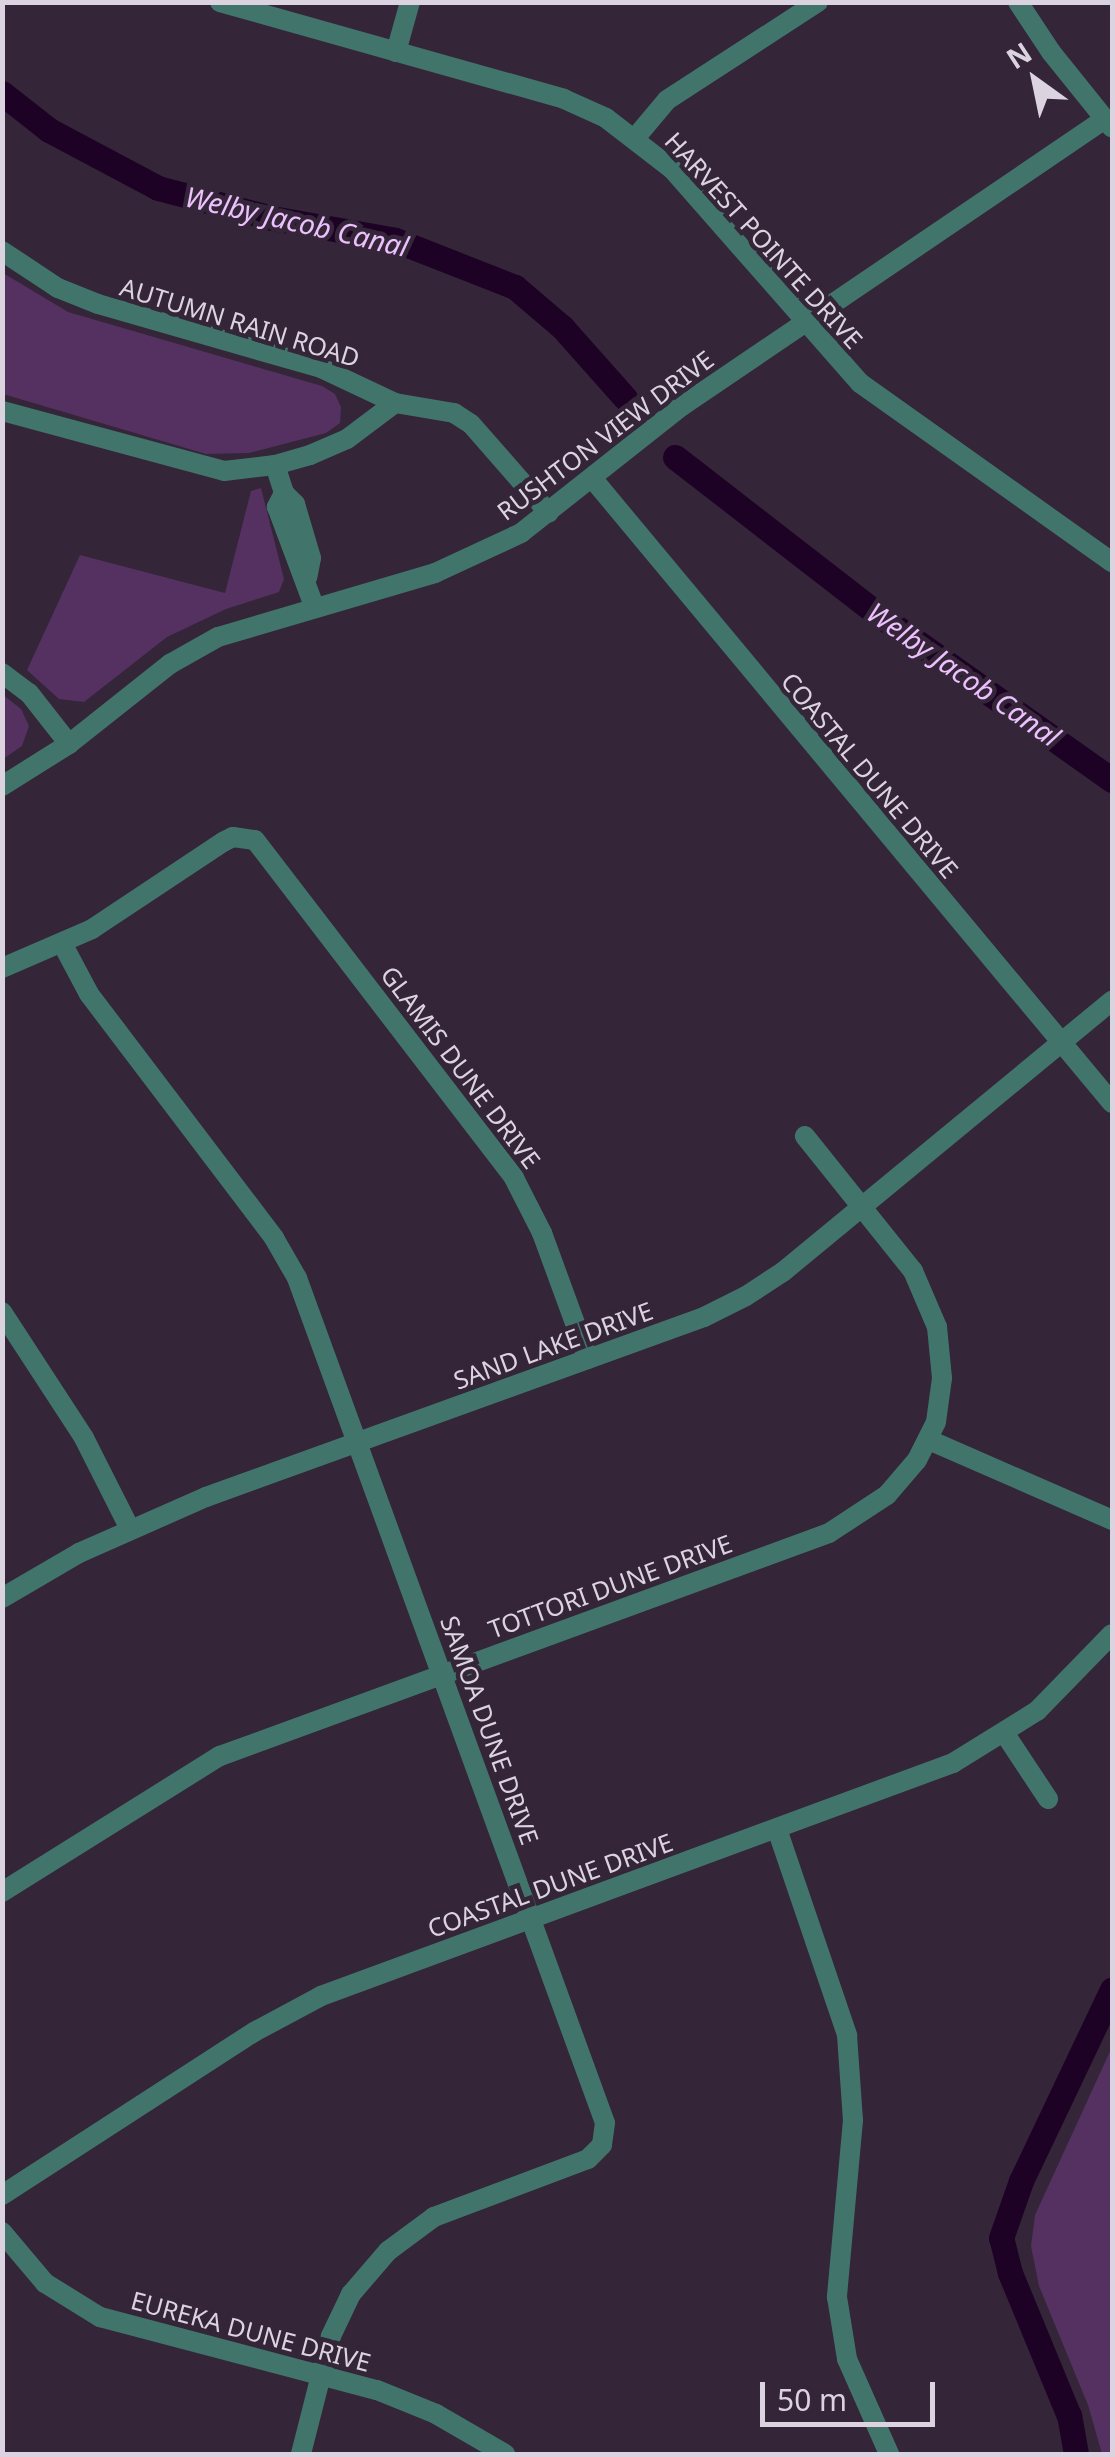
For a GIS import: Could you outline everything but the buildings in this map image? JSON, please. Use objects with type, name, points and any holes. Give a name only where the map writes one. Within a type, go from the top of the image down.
[{"type":"street","name":"HARVEST POINTE DRIVE","points":[[220,2],[578,104],[636,137],[672,169],[804,322],[873,393],[1112,562]]},
{"type":"street","points":[[396,52],[410,2]]},
{"type":"street","points":[[636,137],[667,100],[818,2]]},
{"type":"street","points":[[1018,2],[1109,124]]},
{"type":"street","name":"RUSHTON VIEW DRIVE","points":[[2,786],[69,744],[147,680],[193,650],[244,628],[464,562],[549,513],[668,416],[804,322],[1109,124]]},
{"type":"street","name":"AUTUMN RAIN ROAD","points":[[2,251],[40,277],[88,300],[321,368],[395,403],[445,410],[463,417],[549,513]]},
{"type":"street","points":[[2,412],[224,471],[275,465],[348,440],[395,403]]},
{"type":"street","points":[[275,465],[284,494],[277,506],[294,562],[307,578],[314,606]]},
{"type":"street","name":"COASTAL DUNE DRIVE","points":[[592,478],[909,864],[1112,1103]]},
{"type":"street","points":[[2,672],[28,693],[69,744]]},
{"type":"street","name":"GLAMIS DUNE DRIVE","points":[[63,944],[120,912],[223,842],[244,836],[263,848],[514,1178],[542,1232],[588,1358]]},
{"type":"street","points":[[2,968],[63,944]]},
{"type":"street","name":"SAMOA DUNE DRIVE","points":[[63,944],[97,1004],[286,1258],[358,1442],[602,2112],[602,2145],[579,2164],[452,2209],[402,2238],[352,2294],[331,2336],[301,2454]]},
{"type":"street","name":"SAND LAKE DRIVE","points":[[2,1598],[130,1529],[704,1317],[746,1296],[862,1207],[1112,1001]]},
{"type":"street","name":"TOTTORI DUNE DRIVE","points":[[2,1892],[220,1756],[829,1533],[887,1495],[928,1440],[942,1378],[937,1327],[913,1270],[805,1136]]},
{"type":"street","points":[[2,1312],[84,1438],[130,1529]]},
{"type":"street","points":[[928,1440],[1112,1520]]},
{"type":"street","name":"COASTAL DUNE DRIVE","points":[[2,2195],[286,2013],[356,1982],[926,1775],[1005,1734],[1066,1685],[1112,1634]]},
{"type":"street","points":[[1005,1734],[1048,1799]]},
{"type":"street","points":[[777,1829],[847,2035],[853,2120],[837,2297],[847,2359],[890,2454]]},
{"type":"street","name":"EUREKA DUNE DRIVE","points":[[2,2232],[45,2283],[100,2317],[320,2374],[436,2414],[505,2454]]},
{"type":"shaded area","points":[[3,273],[68,312],[322,386],[335,394],[341,407],[340,423],[326,433],[249,453],[206,454],[3,394]]},
{"type":"shaded area","points":[[261,488],[284,579],[279,592],[226,609],[167,637],[84,702],[59,699],[27,670],[80,555],[225,593],[251,491]]},
{"type":"shaded area","points":[[2,694],[21,709],[29,726],[22,746],[3,759]]},
{"type":"shaded area","points":[[1112,2047],[1112,2454],[1102,2454],[1088,2405],[1039,2286],[1031,2246],[1035,2215]]},
{"type":"waterway","name":"Welby Jacob Canal","points":[[2,93],[49,130],[158,188],[272,218],[395,240],[515,287],[562,327],[625,398]]},
{"type":"waterway","name":"Welby Jacob Canal","points":[[675,457],[876,613],[1112,780]]},
{"type":"waterway","name":"Welby Jacob Canal","points":[[1076,2454],[1069,2416],[1010,2273],[1001,2238],[1021,2181],[1112,1989]]}]
